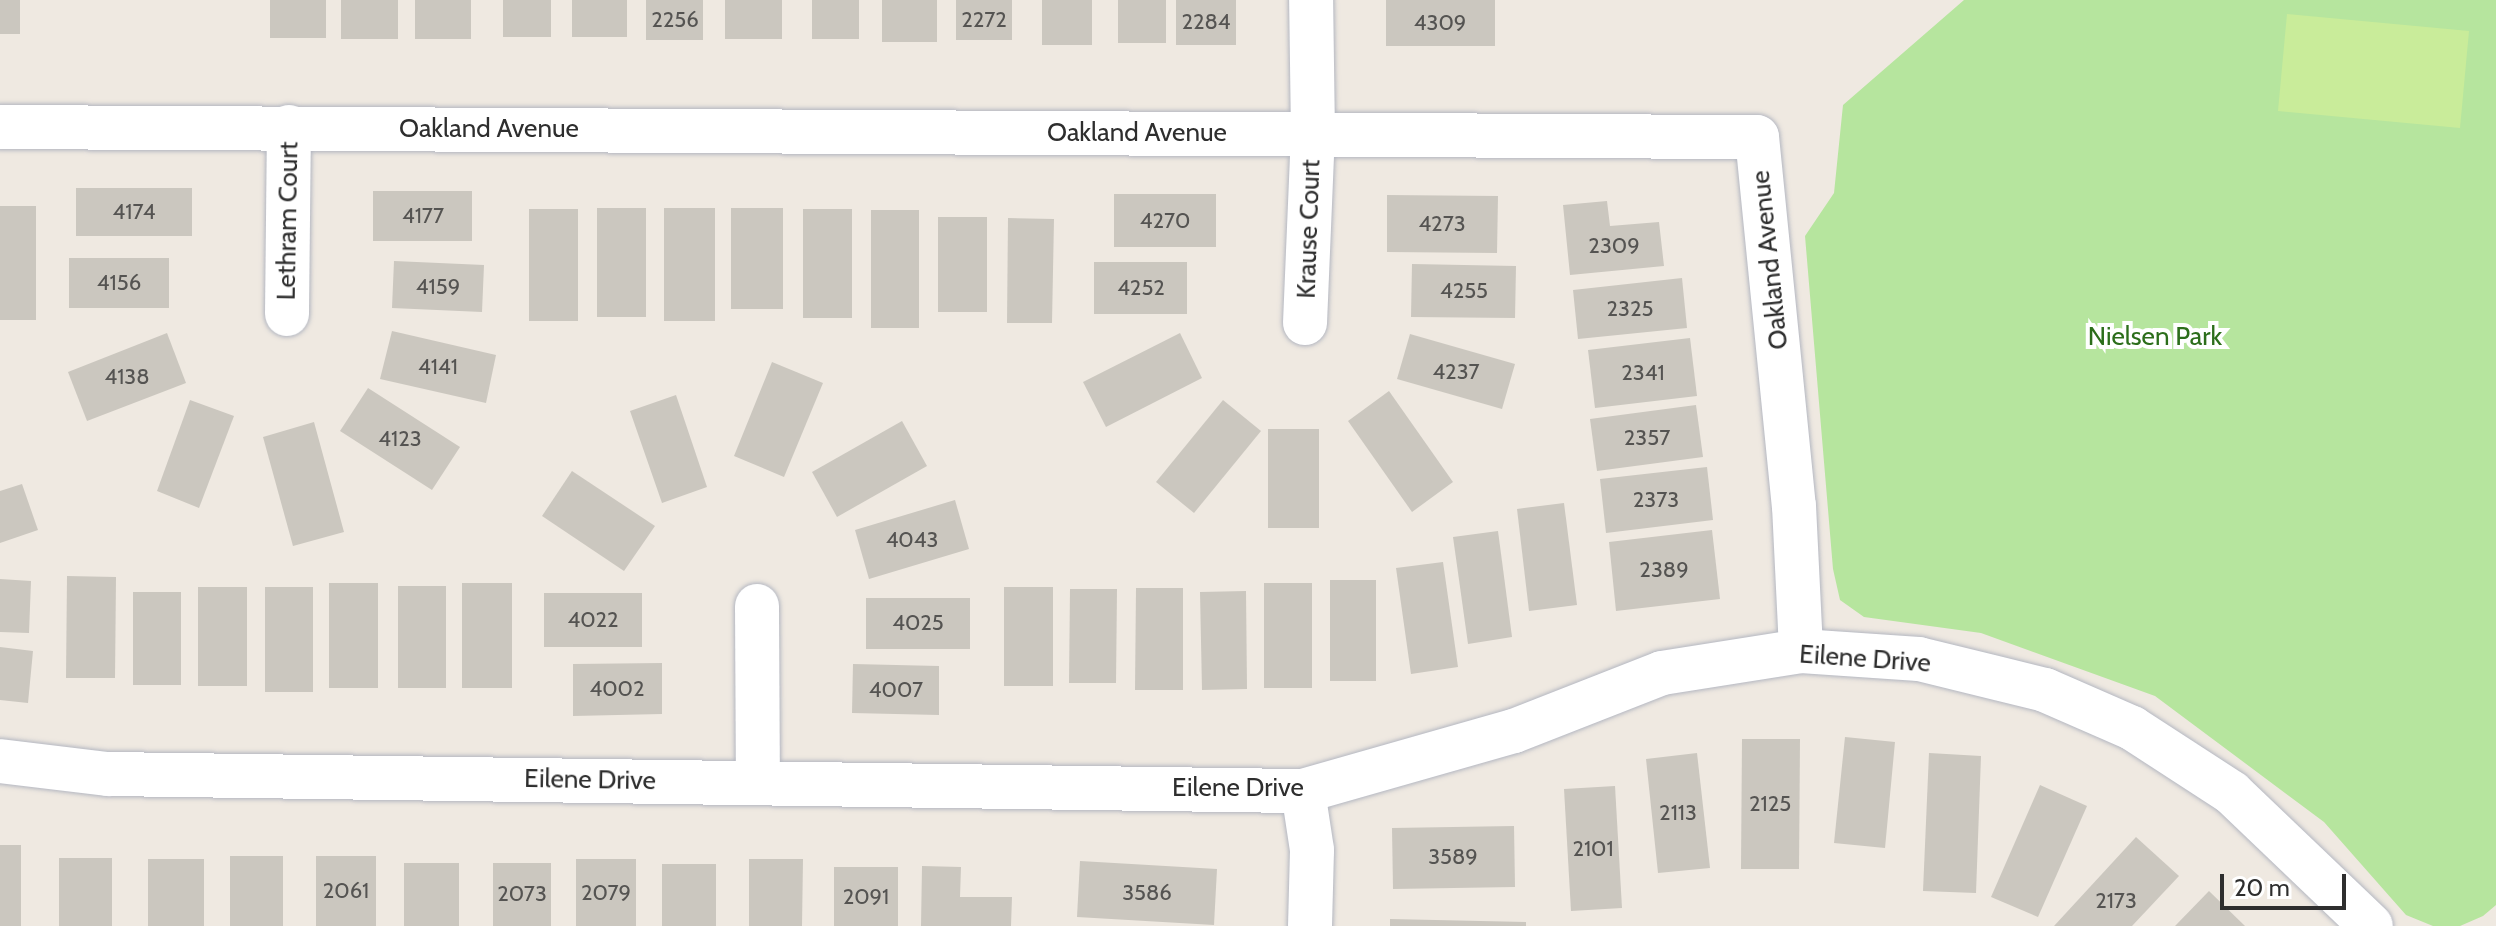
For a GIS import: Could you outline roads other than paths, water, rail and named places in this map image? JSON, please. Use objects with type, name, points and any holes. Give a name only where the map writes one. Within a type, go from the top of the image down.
[{"type":"street","name":"Krause Court","points":[[1305,323],[1313,135],[1311,0]]},
{"type":"street","name":"Oakland Avenue","points":[[0,127],[1757,137],[1794,506],[1801,651]]},
{"type":"street","name":"Lethram Court","points":[[287,314],[289,127]]},
{"type":"street","points":[[757,606],[758,782]]},
{"type":"street","name":"Eilene Drive","points":[[0,761],[108,774],[1303,791],[1514,731],[1662,673],[1801,651],[1919,659],[2045,690],[2132,728],[2232,793],[2371,926]]},
{"type":"street","points":[[1303,791],[1312,850],[1310,926]]},
{"type":"park label","name":"Nielsen Park","points":[[2155,337]]}]
